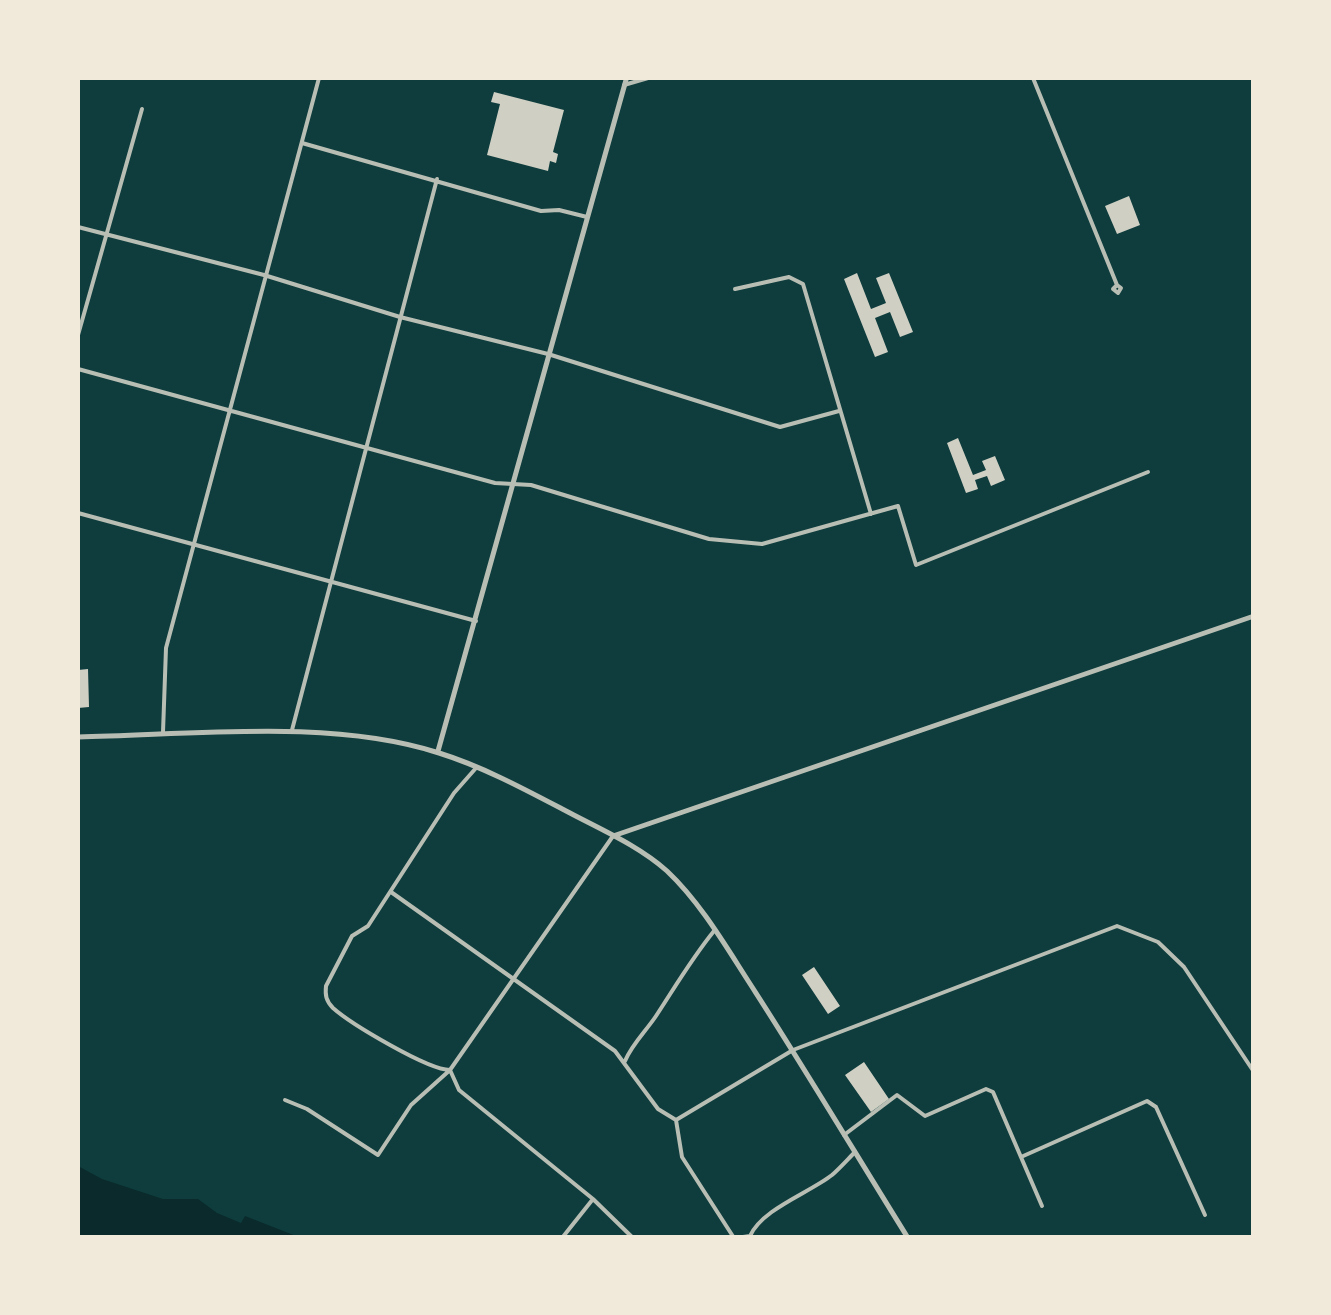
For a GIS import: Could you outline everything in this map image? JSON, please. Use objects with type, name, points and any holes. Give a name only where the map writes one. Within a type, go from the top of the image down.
[{"type":"street","points":[[163,735],[166,648],[319,78]]},
{"type":"street","points":[[438,752],[625,81],[648,78]]},
{"type":"street","points":[[1032,78],[1116,285]]},
{"type":"street","points":[[78,335],[142,108]]},
{"type":"street","points":[[302,142],[541,211],[560,210],[588,217]]},
{"type":"street","points":[[291,733],[437,179]]},
{"type":"street","points":[[78,226],[400,317],[548,354],[780,427],[839,412]]},
{"type":"street","points":[[734,289],[788,277],[803,284],[870,514]]},
{"type":"street","points":[[78,369],[365,449],[603,505],[709,539],[762,544],[898,506],[916,565],[1148,472]]},
{"type":"street","points":[[78,513],[476,621]]},
{"type":"street","points":[[286,1100],[378,1154],[411,1105],[450,1070],[613,836],[1254,616]]},
{"type":"street","points":[[78,737],[291,733],[378,740],[438,752],[613,836],[665,869],[714,931],[793,1050],[908,1238]]},
{"type":"street","points":[[450,1070],[428,1066],[353,1021],[332,1008],[325,994],[352,936],[368,926],[454,793],[476,768]]},
{"type":"street","points":[[391,892],[626,1061],[658,1109],[676,1120],[682,1157],[735,1238],[750,1237],[752,1230],[773,1211],[832,1174],[855,1152]]},
{"type":"street","points":[[676,1120],[793,1050],[1117,926],[1158,942],[1184,967],[1254,1072]]},
{"type":"street","points":[[626,1061],[630,1049],[714,931]]},
{"type":"street","points":[[450,1070],[459,1090],[594,1199],[633,1238]]},
{"type":"street","points":[[844,1135],[897,1096],[925,1116],[986,1089],[993,1092],[1042,1206]]},
{"type":"street","points":[[1021,1157],[1146,1102],[1156,1106],[1205,1216]]},
{"type":"street","points":[[562,1238],[594,1199]]},
{"type":"water","points":[[78,1166],[102,1179],[163,1199],[198,1199],[241,1223],[245,1216],[296,1236],[363,1237],[78,1237]]},
{"type":"building","points":[[494,92],[564,110],[553,152],[558,154],[556,163],[550,161],[548,171],[487,155],[500,104],[491,102]]},
{"type":"building","points":[[1129,196],[1140,225],[1117,234],[1105,206]]},
{"type":"building","points":[[857,273],[871,309],[886,303],[876,278],[889,273],[913,332],[900,337],[890,312],[875,318],[888,352],[875,357],[844,279]]},
{"type":"building","points":[[958,438],[973,475],[986,470],[982,461],[995,456],[1005,480],[991,486],[987,476],[975,480],[978,489],[966,493],[947,443]]},
{"type":"building","points":[[88,669],[89,707],[78,708],[78,670]]},
{"type":"building","points":[[814,967],[840,1006],[828,1014],[802,975]]},
{"type":"building","points":[[864,1062],[889,1099],[871,1112],[845,1075]]}]
